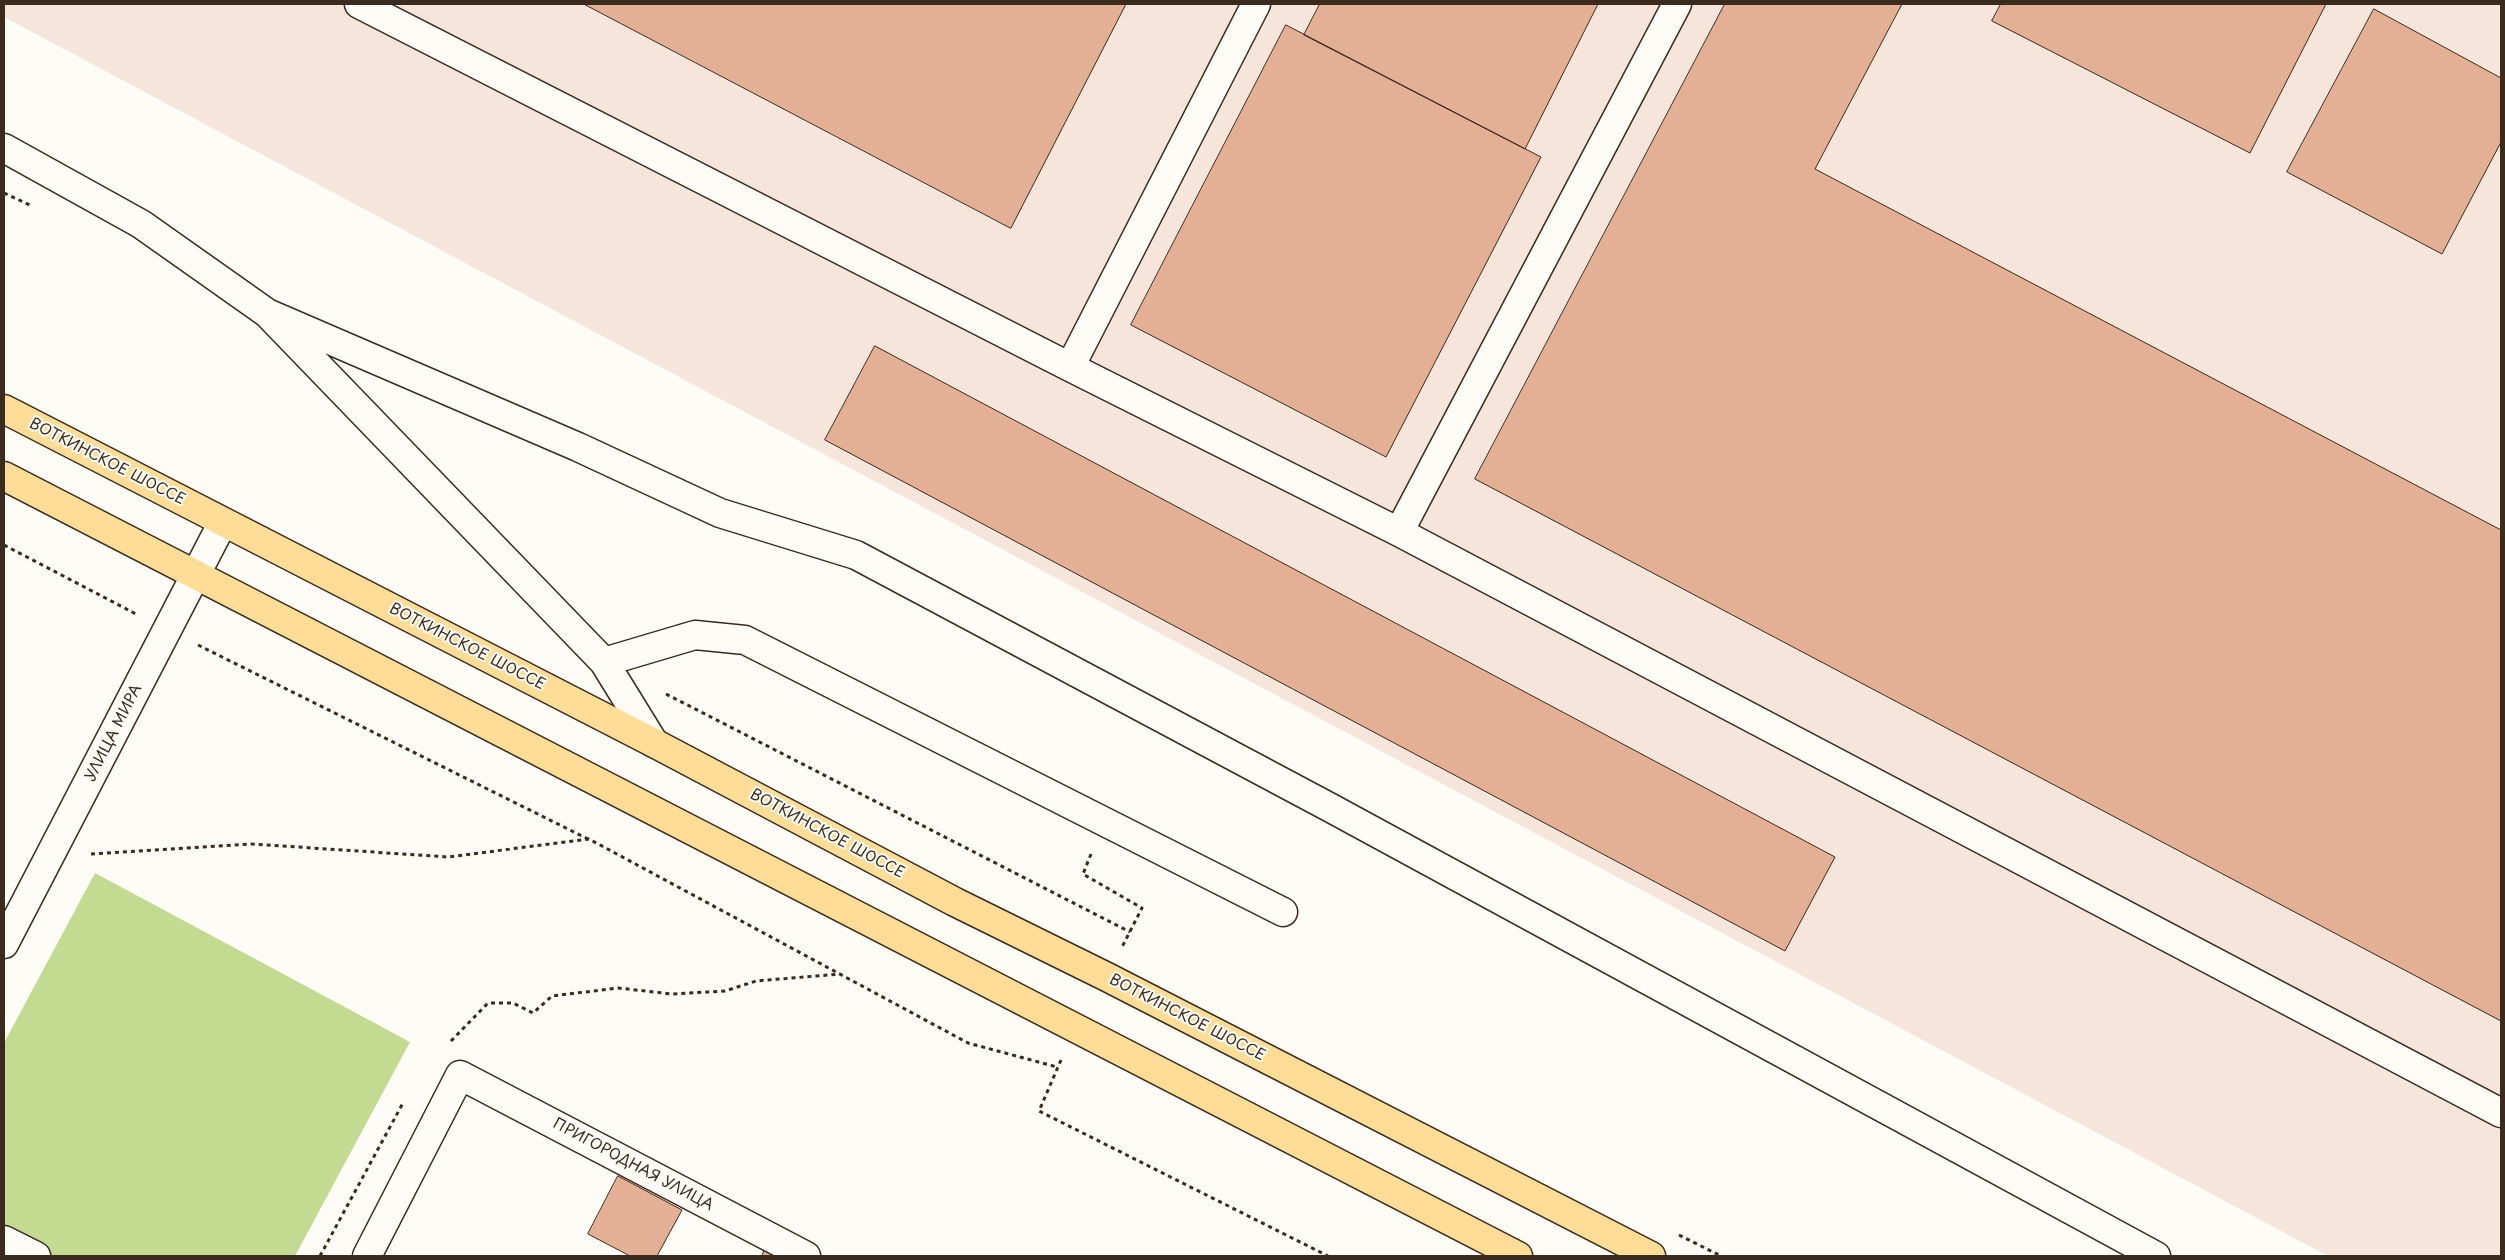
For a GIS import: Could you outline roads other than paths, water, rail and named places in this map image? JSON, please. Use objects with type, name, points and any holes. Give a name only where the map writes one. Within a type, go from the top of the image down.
[{"type":"main road","name":"ВОТКИНСКОЕ ШОССЕ","points":[[4,409],[654,743],[955,902],[1116,982],[1651,1256]]},
{"type":"main road","points":[[4,476],[1518,1256]]},
{"type":"street","points":[[359,4],[1070,367],[1399,532],[2501,1113]]},
{"type":"street","points":[[1070,367],[1256,4]]},
{"type":"street","points":[[1399,532],[1676,4]]},
{"type":"street","points":[[4,148],[141,224],[267,313],[604,662],[654,743]]},
{"type":"street","points":[[267,313],[578,447],[720,513],[856,555],[1338,812],[2156,1256]]},
{"type":"street","name":"УЛИЦА МИРА","points":[[4,944],[11,916],[50,856],[194,574],[223,522]]},
{"type":"street","points":[[604,662],[695,635],[745,640],[1284,912]]},
{"type":"street","name":"ПРИГОРОДНАЯ УЛИЦА","points":[[368,1256],[460,1074],[806,1256]]},
{"type":"street","points":[[4,1240],[36,1256]]}]
